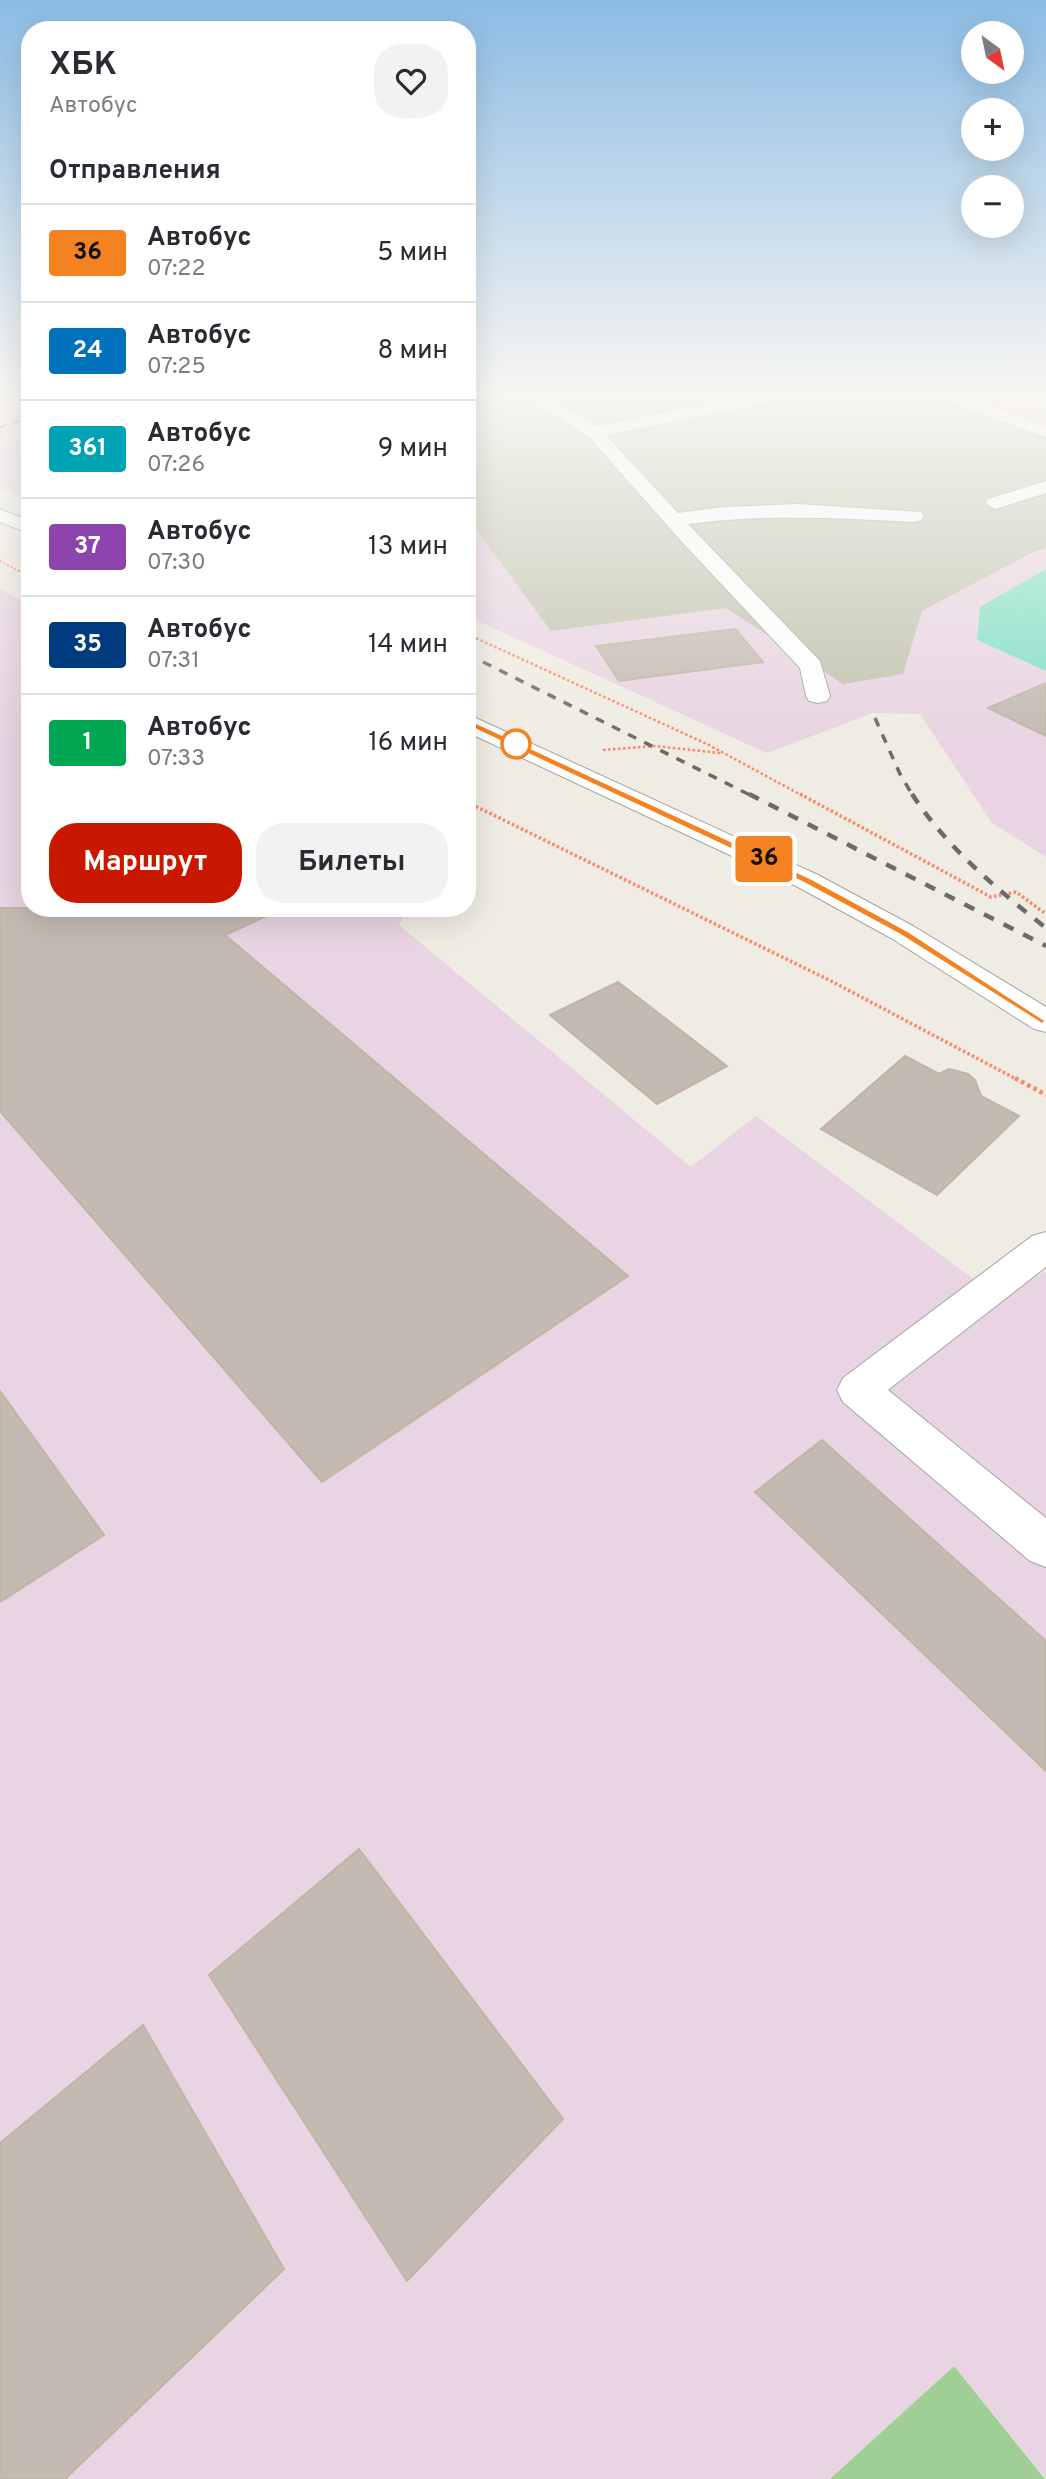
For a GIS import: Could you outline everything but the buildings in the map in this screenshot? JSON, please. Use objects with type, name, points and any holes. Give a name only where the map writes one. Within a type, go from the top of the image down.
[{"type":"street","points":[[664,510],[812,666],[818,696]]},
{"type":"street","points":[[673,520],[724,513],[798,510],[914,516]]},
{"type":"street","points":[[0,515],[21,524]]},
{"type":"street","points":[[476,726],[808,881],[902,932],[1046,1021]]},
{"type":"street","points":[[1046,1246],[858,1390],[1046,1546]]},
{"type":"path","points":[[0,561],[21,572]]},
{"type":"path","points":[[476,638],[724,753],[990,897],[1016,892],[1046,914]]},
{"type":"path","points":[[593,751],[655,746],[724,753]]},
{"type":"path","points":[[476,806],[831,981],[1046,1095]]},
{"type":"shaded area","points":[[476,510],[1046,510],[1046,569],[980,607],[977,640],[1046,671],[1046,857],[992,823],[920,714],[873,713],[767,753],[476,620]]},
{"type":"shaded area","points":[[476,510],[1046,510],[1046,548],[1033,552],[922,611],[903,674],[843,684],[726,608],[551,631],[476,529]]},
{"type":"shaded area","points":[[0,588],[21,601],[21,917],[404,917],[399,925],[691,1167],[756,1116],[993,1294],[1046,1272],[1046,2479],[954,2366],[830,2479],[0,2479]]},
{"type":"green space","points":[[1046,569],[1046,671],[977,640],[980,607]]},
{"type":"green space","points":[[954,2366],[1045,2479],[830,2479]]},
{"type":"railway","points":[[476,658],[752,796]]},
{"type":"railway","points":[[875,718],[913,796]]},
{"type":"railway","points":[[749,794],[1046,946]]},
{"type":"railway","points":[[912,794],[957,850],[991,883],[1046,928]]},
{"type":"bus line","name":"36","points":[[476,726],[750,852],[851,903],[1046,1021]]}]
